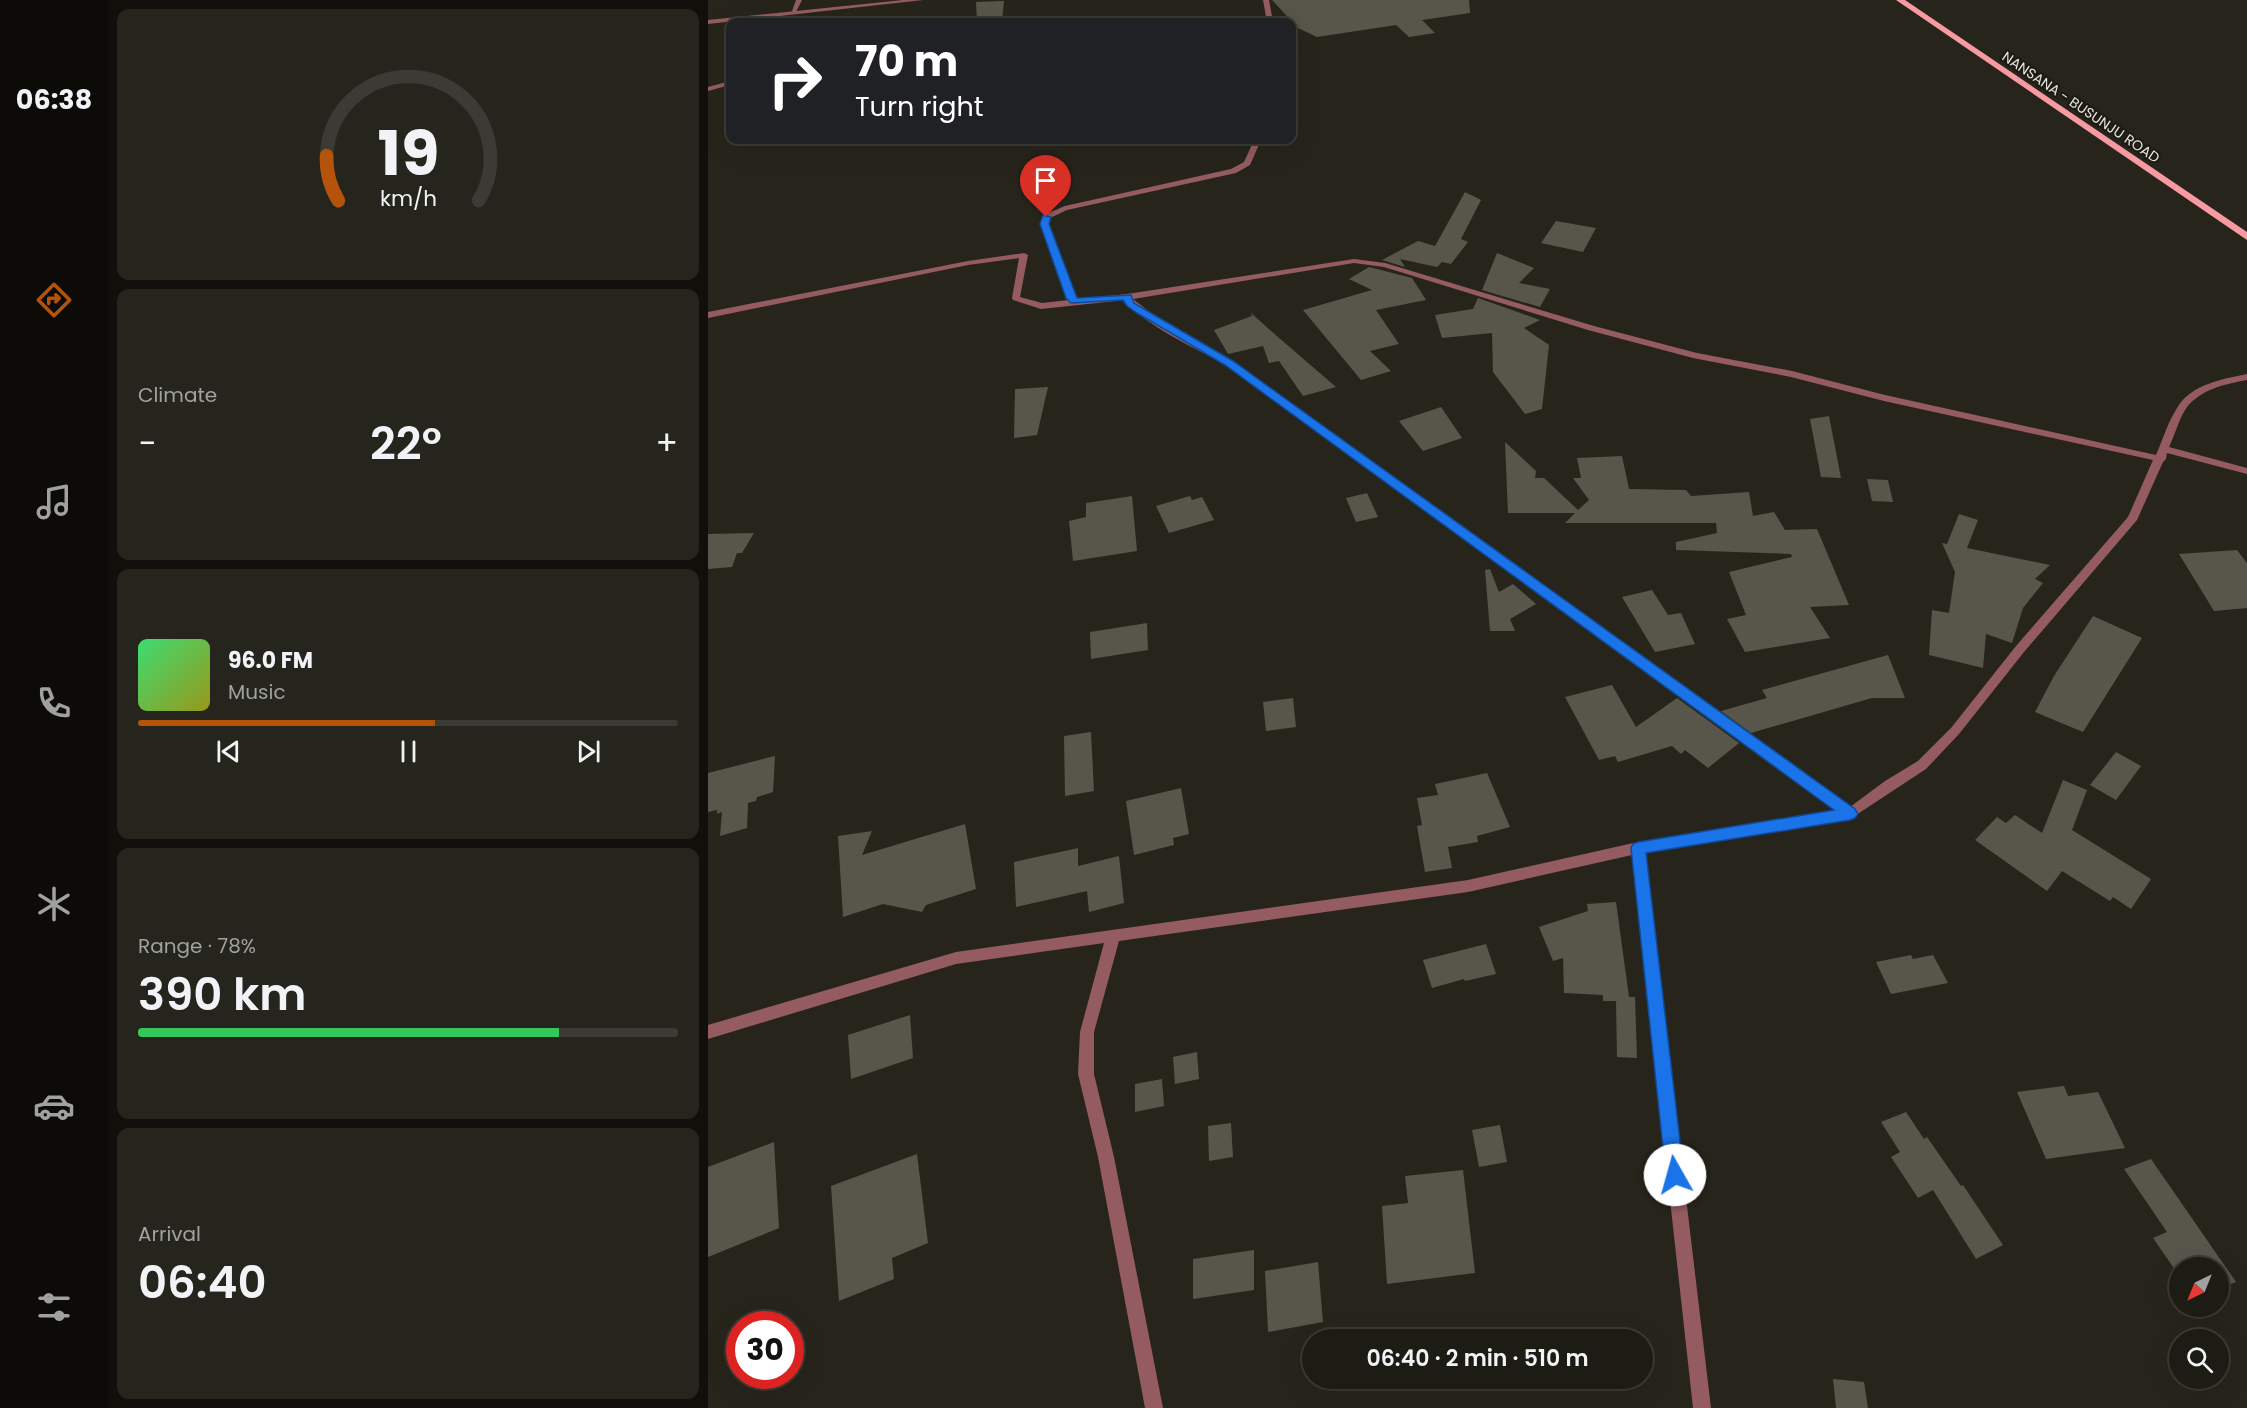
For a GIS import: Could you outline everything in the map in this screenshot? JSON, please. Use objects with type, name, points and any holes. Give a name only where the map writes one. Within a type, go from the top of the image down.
[{"type":"main road","name":"NANSANA - BUSUNJU ROAD","points":[[1900,0],[2247,237]]},
{"type":"street","points":[[793,13],[799,0]]},
{"type":"street","points":[[747,18],[920,0]]},
{"type":"street","points":[[1266,0],[1269,18]]},
{"type":"street","points":[[708,22],[726,20]]},
{"type":"street","points":[[708,88],[726,84]]},
{"type":"street","points":[[1078,302],[1071,298],[1045,224],[1046,217],[1065,208],[1233,171],[1247,163],[1255,144]]},
{"type":"street","points":[[708,315],[968,263],[1024,255],[1016,298],[1041,306],[1127,297],[1354,261],[1385,265],[1591,328],[1696,356],[1792,374],[1884,398],[2247,471]]},
{"type":"street","points":[[1127,297],[1130,304],[1151,318],[1229,363],[1850,814]]},
{"type":"street","points":[[708,1032],[956,958],[1468,886],[1638,848],[1850,814],[1889,785],[1922,765],[1955,730],[2020,649],[2133,518],[2182,407],[2199,392],[2220,382],[2247,377]]},
{"type":"street","points":[[1638,848],[1702,1408]]},
{"type":"street","points":[[1113,936],[1087,1032],[1086,1074],[1106,1157],[1154,1408]]},
{"type":"building","points":[[1272,0],[1469,0],[1470,13],[1422,20],[1435,33],[1409,37],[1396,25],[1317,37],[1298,28],[1296,18],[1289,18]]},
{"type":"building","points":[[1004,1],[1002,18],[977,18],[976,2]]},
{"type":"building","points":[[1465,192],[1481,200],[1461,239],[1468,242],[1451,264],[1442,262],[1437,267],[1400,259],[1405,267],[1382,260],[1418,241],[1435,246]]},
{"type":"building","points":[[1556,221],[1596,228],[1583,252],[1541,243]]},
{"type":"building","points":[[1497,253],[1534,268],[1519,283],[1550,289],[1540,307],[1482,290]]},
{"type":"building","points":[[1369,267],[1412,278],[1426,300],[1376,310],[1399,344],[1370,351],[1391,371],[1361,380],[1303,310],[1372,290],[1349,279]]},
{"type":"building","points":[[1478,298],[1540,320],[1524,328],[1549,345],[1542,409],[1525,414],[1493,372],[1492,333],[1442,338],[1435,315],[1473,309]]},
{"type":"building","points":[[1251,313],[1336,387],[1303,396],[1279,361],[1269,363],[1263,346],[1228,354],[1214,330],[1252,316]]},
{"type":"building","points":[[1048,387],[1037,435],[1014,438],[1015,389]]},
{"type":"building","points":[[1441,407],[1462,438],[1423,451],[1399,421]]},
{"type":"building","points":[[1829,416],[1841,478],[1821,477],[1810,419]]},
{"type":"building","points":[[1505,442],[1536,471],[1535,478],[1544,478],[1578,510],[1589,500],[1573,478],[1581,478],[1577,458],[1622,456],[1629,489],[1686,490],[1691,496],[1749,492],[1753,516],[1774,512],[1785,530],[1817,529],[1849,605],[1810,607],[1830,638],[1745,652],[1727,619],[1746,615],[1729,572],[1792,557],[1791,554],[1676,550],[1676,542],[1717,533],[1716,523],[1565,523],[1575,513],[1508,513]]},
{"type":"building","points":[[1867,479],[1888,480],[1893,502],[1872,501]]},
{"type":"building","points":[[1367,493],[1378,517],[1356,522],[1346,498]]},
{"type":"building","points":[[1132,496],[1137,551],[1073,561],[1069,521],[1086,517],[1086,503]]},
{"type":"building","points":[[1190,496],[1192,500],[1202,497],[1214,520],[1169,533],[1156,506]]},
{"type":"building","points":[[1959,514],[1978,520],[1967,548],[2050,565],[2035,579],[2043,583],[2023,608],[2012,643],[1986,634],[1983,668],[1929,655],[1932,610],[1949,613],[1955,572],[1942,543],[1947,544]]},
{"type":"building","points":[[754,533],[742,553],[737,553],[732,567],[708,569],[708,534]]},
{"type":"building","points":[[2237,550],[2247,563],[2247,608],[2214,611],[2179,554]]},
{"type":"building","points":[[1490,569],[1499,592],[1513,584],[1536,604],[1510,619],[1515,631],[1490,631],[1485,570]]},
{"type":"building","points":[[1652,590],[1668,615],[1681,613],[1695,644],[1655,652],[1622,597]]},
{"type":"building","points":[[2093,616],[2142,638],[2083,732],[2035,712],[2054,676]]},
{"type":"building","points":[[1147,623],[1148,650],[1091,659],[1090,632]]},
{"type":"building","points":[[1888,655],[1905,698],[1872,698],[1751,733],[1721,711],[1767,698],[1762,690]]},
{"type":"building","points":[[1612,685],[1636,727],[1677,698],[1739,743],[1708,768],[1685,750],[1681,754],[1672,746],[1618,762],[1615,756],[1599,760],[1565,697]]},
{"type":"building","points":[[1293,698],[1296,727],[1266,731],[1263,702]]},
{"type":"building","points":[[1091,732],[1094,791],[1065,796],[1064,736]]},
{"type":"building","points":[[2116,752],[2141,766],[2116,800],[2090,785]]},
{"type":"building","points":[[775,756],[773,792],[757,797],[756,801],[748,803],[747,828],[720,836],[722,812],[717,814],[717,810],[708,812],[708,773]]},
{"type":"building","points":[[1487,773],[1510,827],[1477,836],[1478,842],[1448,847],[1452,868],[1425,872],[1417,826],[1422,825],[1417,798],[1438,795],[1435,784]]},
{"type":"building","points":[[2063,780],[2087,790],[2072,830],[2151,879],[2131,909],[2113,897],[2110,901],[2062,871],[2047,891],[1975,840],[1997,817],[2006,823],[2015,815],[2042,833]]},
{"type":"building","points":[[1181,788],[1189,834],[1173,838],[1174,845],[1134,855],[1126,801]]},
{"type":"building","points":[[965,824],[976,889],[926,905],[922,912],[883,904],[843,917],[838,836],[872,831],[862,855]]},
{"type":"building","points":[[1078,848],[1078,866],[1119,856],[1124,903],[1089,912],[1087,891],[1016,907],[1014,862]]},
{"type":"building","points":[[1616,902],[1629,997],[1635,997],[1637,1058],[1617,1057],[1616,1001],[1603,1001],[1603,995],[1564,993],[1563,958],[1553,961],[1539,927],[1588,911],[1587,904]]},
{"type":"building","points":[[1486,944],[1496,974],[1465,981],[1464,979],[1432,988],[1423,960]]},
{"type":"building","points":[[1911,955],[1913,959],[1933,955],[1948,983],[1891,994],[1876,962]]},
{"type":"building","points":[[910,1015],[913,1058],[851,1079],[848,1035]]},
{"type":"building","points":[[1197,1052],[1199,1079],[1175,1084],[1173,1057]]},
{"type":"building","points":[[1162,1079],[1164,1106],[1135,1112],[1135,1084]]},
{"type":"building","points":[[2064,1086],[2068,1096],[2098,1092],[2125,1148],[2046,1159],[2017,1092]]},
{"type":"building","points":[[1906,1112],[1924,1139],[1927,1137],[1961,1186],[1963,1185],[2003,1245],[1976,1259],[1933,1190],[1918,1198],[1891,1157],[1900,1152],[1881,1122]]},
{"type":"building","points":[[1231,1123],[1233,1157],[1209,1161],[1208,1126]]},
{"type":"building","points":[[1500,1125],[1507,1162],[1479,1167],[1472,1130]]},
{"type":"building","points":[[774,1142],[779,1228],[708,1257],[708,1167]]},
{"type":"building","points":[[917,1154],[928,1243],[892,1258],[894,1279],[839,1301],[831,1186]]},
{"type":"building","points":[[2151,1159],[2219,1257],[2169,1257],[2169,1261],[2153,1238],[2167,1232],[2124,1169]]},
{"type":"building","points":[[1463,1170],[1475,1273],[1387,1284],[1382,1206],[1408,1203],[1405,1176]]},
{"type":"building","points":[[1254,1250],[1254,1290],[1193,1299],[1193,1259]]},
{"type":"building","points":[[1318,1262],[1323,1322],[1268,1332],[1265,1271]]},
{"type":"building","points":[[2229,1272],[2236,1282],[2229,1285]]},
{"type":"building","points":[[1833,1379],[1864,1382],[1868,1408],[1836,1408]]},
{"type":"route","points":[[1046,217],[1045,224],[1071,298],[1075,301],[1127,297],[1130,304],[1140,311],[1229,363],[1850,814],[1831,819],[1638,848],[1675,1175]]}]
